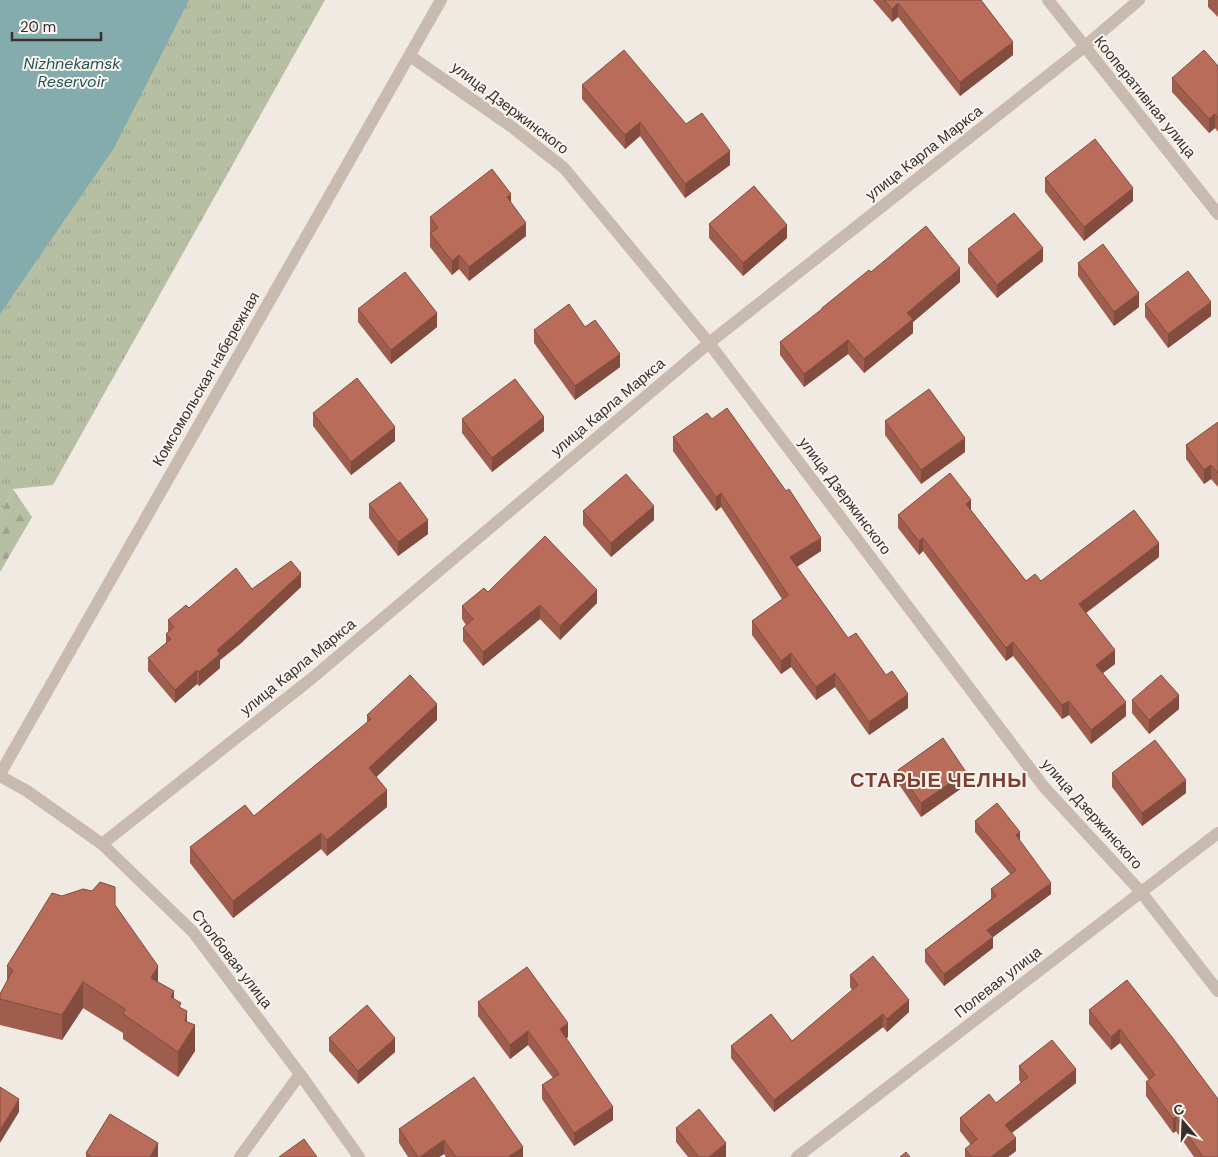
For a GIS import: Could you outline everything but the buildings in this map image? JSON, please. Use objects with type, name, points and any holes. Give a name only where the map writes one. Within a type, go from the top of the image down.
[{"type":"street","name":"Комсомольская набережная","points":[[0,775],[441,0]]},
{"type":"street","name":"Кооперативная улица","points":[[1048,0],[1218,214]]},
{"type":"street","name":"улица Карла Маркса","points":[[102,844],[311,680],[710,343],[1084,47],[1139,0]]},
{"type":"street","name":"улица Дзержинского","points":[[410,56],[512,127],[564,168],[710,343],[1044,787],[1140,892],[1218,991]]},
{"type":"street","name":"Столбовая улица","points":[[0,775],[27,791],[102,844],[193,932],[300,1074],[359,1157]]},
{"type":"street","name":"Полевая улица","points":[[797,1157],[1218,833]]},
{"type":"street","points":[[240,1157],[300,1074]]},
{"type":"green space","points":[[187,0],[325,0],[53,485],[13,489],[0,515],[0,308]]},
{"type":"green space","points":[[13,489],[32,517],[0,572],[0,515]]},
{"type":"water","name":"Nizhnekamsk Reservoir","points":[[0,0],[189,0],[114,148],[0,314]]},
{"type":"district","name":"СТАРЫЕ ЧЕЛНЫ","points":[[939,780]]}]
